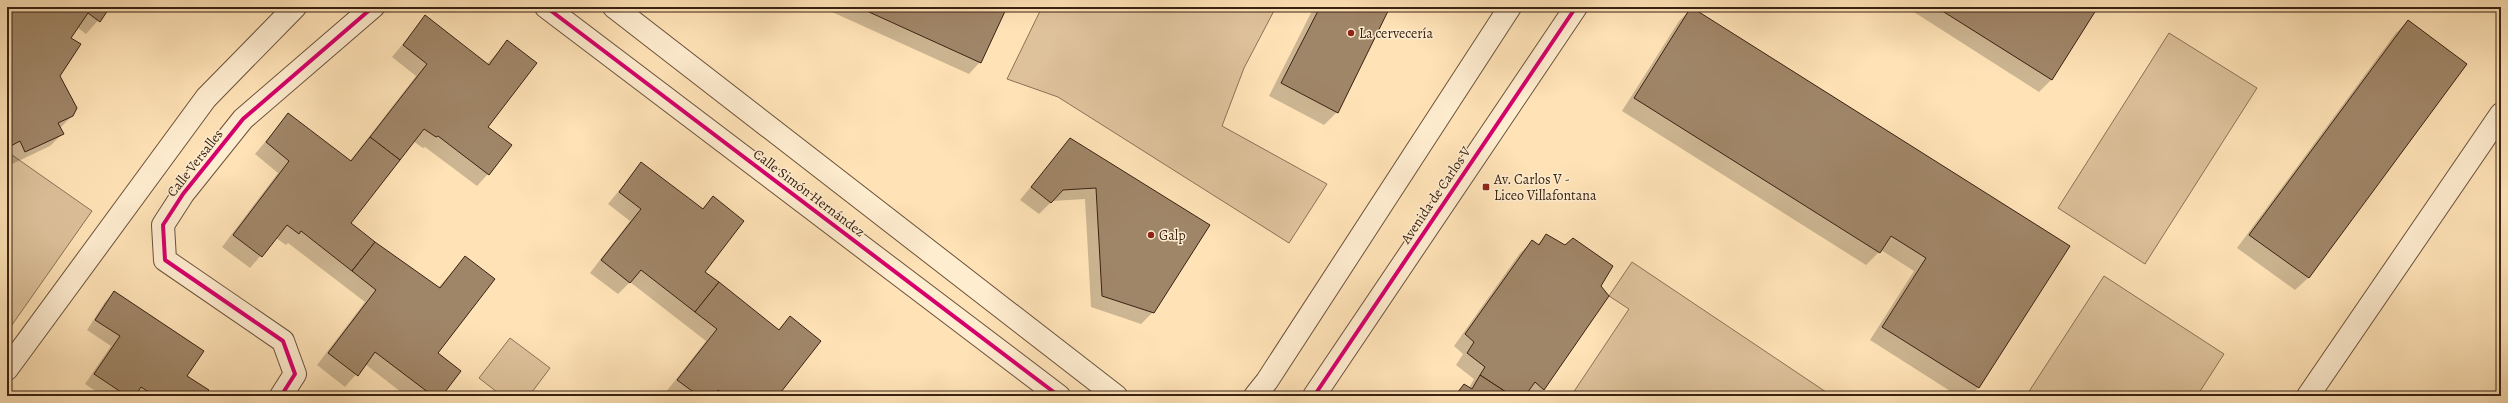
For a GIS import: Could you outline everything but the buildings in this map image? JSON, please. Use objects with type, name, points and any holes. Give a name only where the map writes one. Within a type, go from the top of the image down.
[{"type":"street","name":"Calle Versalles","points":[[7,369],[206,98],[295,7]]},
{"type":"street","name":"Calle Versalles","points":[[281,396],[295,374],[283,341],[165,260],[163,225],[183,194],[243,119],[373,7]]},
{"type":"street","name":"Calle Simón Hernández","points":[[546,7],[1059,396]]},
{"type":"street","name":"Calle Simón Hernández","points":[[614,7],[1116,396]]},
{"type":"street","points":[[1255,396],[1271,375],[1510,7]]},
{"type":"street","name":"Avenida de Carlos V","points":[[1314,396],[1576,7]]},
{"type":"street","points":[[2308,396],[2501,114]]},
{"type":"shaded area","points":[[1042,7],[1276,7],[1244,68],[1222,126],[1327,184],[1289,243],[1058,97],[1007,79]]},
{"type":"shaded area","points":[[2169,33],[2257,88],[2145,264],[2058,208]]},
{"type":"shaded area","points":[[12,155],[92,211],[7,332],[7,163]]},
{"type":"shaded area","points":[[1632,262],[1832,396],[1571,396],[1629,309],[1609,296]]},
{"type":"shaded area","points":[[2104,276],[2224,354],[2197,396],[2026,396]]},
{"type":"shaded area","points":[[510,338],[550,368],[529,396],[502,396],[479,378]]},
{"type":"cycle path","points":[[281,396],[295,374],[283,341],[165,260],[163,225],[183,194],[243,119],[373,7]]},
{"type":"cycle path","points":[[546,7],[1059,396]]},
{"type":"cycle path","points":[[1314,396],[1576,7]]},
{"type":"place","name":"La cervecería","points":[[1351,33]]},
{"type":"place","name":"Av. Carlos V - Liceo Villafontana","points":[[1486,187]]},
{"type":"place","name":"Galp","points":[[1151,235]]}]
